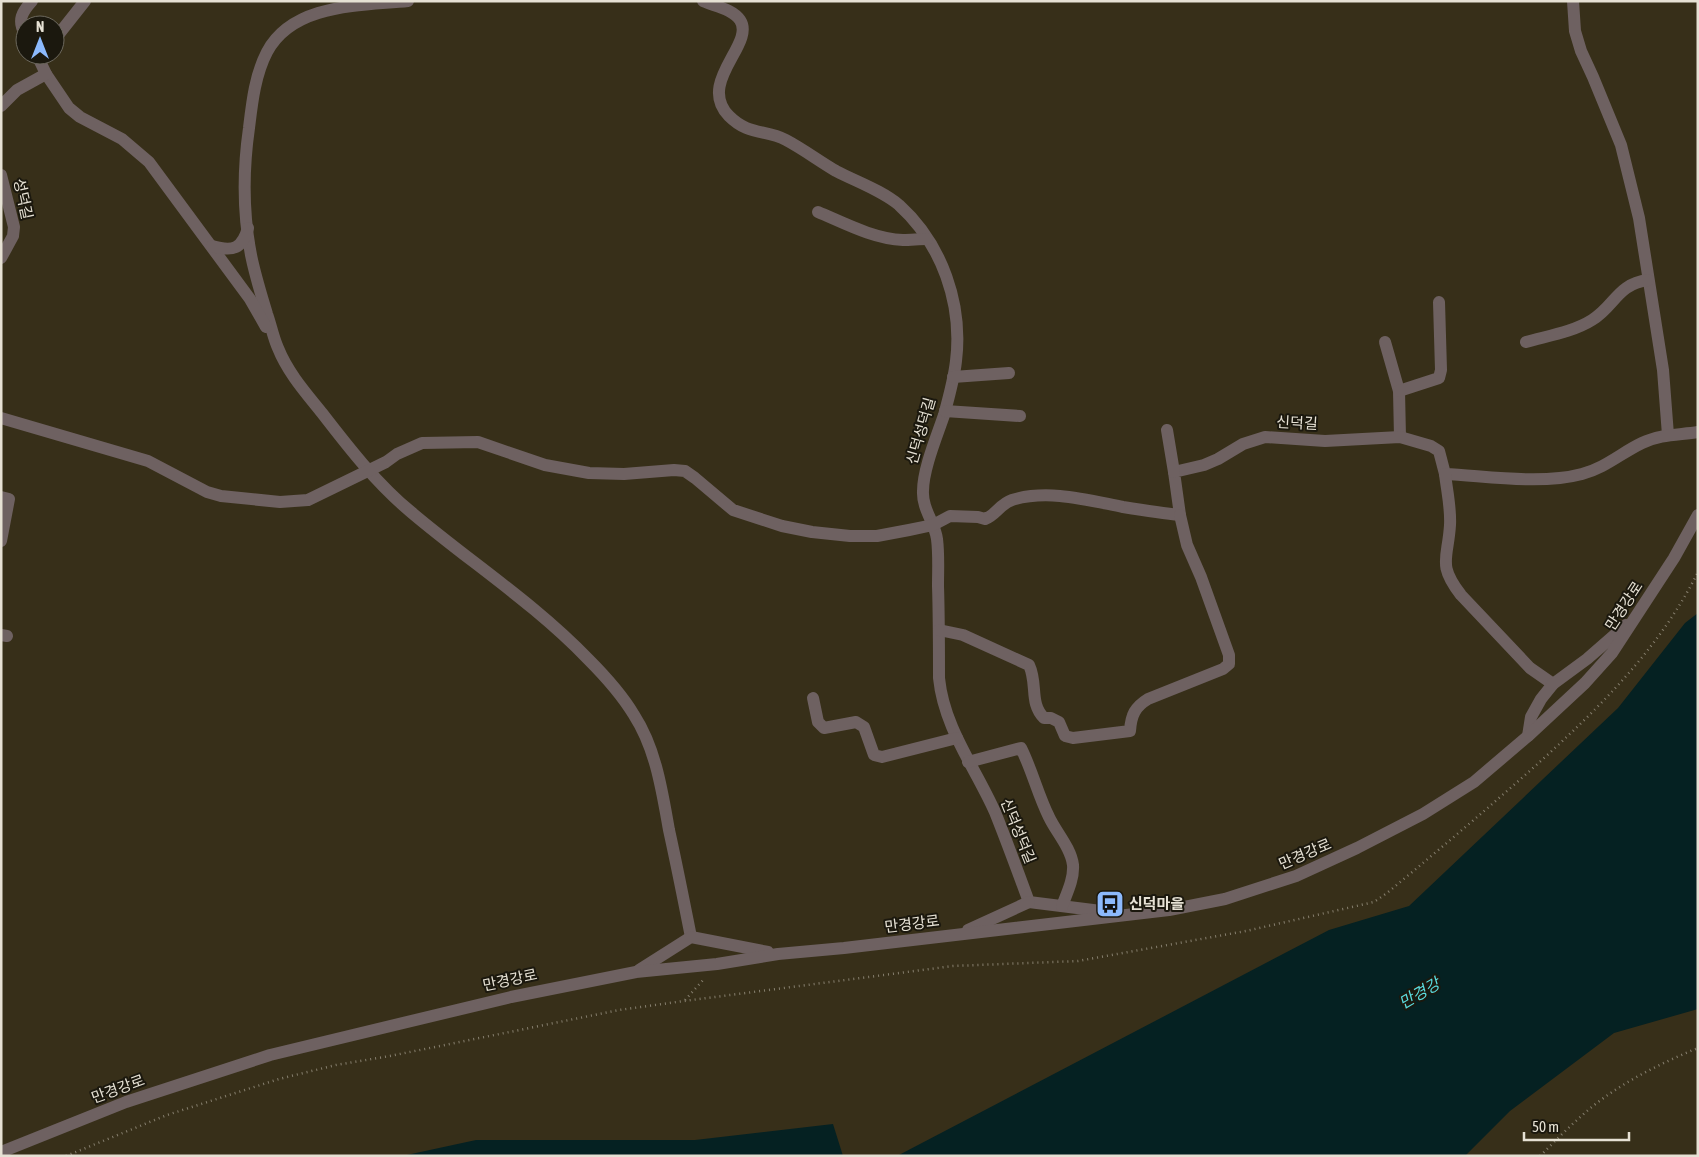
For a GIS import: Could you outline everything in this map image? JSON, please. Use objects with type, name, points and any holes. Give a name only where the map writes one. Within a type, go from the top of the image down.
[{"type":"street","points":[[22,15],[32,1]]},
{"type":"street","points":[[65,26],[85,1]]},
{"type":"street","points":[[278,348],[251,255],[248,228],[246,179],[250,115],[260,68],[267,52],[277,37],[295,23],[321,12],[408,1]]},
{"type":"street","name":"신덕성덕길","points":[[703,1],[734,14],[741,21],[743,32],[720,84],[718,95],[721,105],[729,116],[741,126],[753,132],[786,140],[836,171],[884,194],[899,205],[927,238],[946,274],[956,314],[956,361],[945,412],[922,492],[924,505],[937,537],[939,678],[941,696],[956,738],[994,812],[1030,902]]},
{"type":"street","points":[[1572,1],[1575,31],[1580,51],[1593,77],[1621,145],[1639,218],[1663,370],[1668,434]]},
{"type":"street","points":[[41,65],[69,108],[80,117],[122,139],[149,162],[250,299],[292,374],[352,453],[410,512],[547,618],[599,670],[635,716],[654,759],[691,937]]},
{"type":"street","points":[[2,102],[17,90],[46,74]]},
{"type":"street","name":"성덕길","points":[[1,175],[14,227],[13,236],[1,258]]},
{"type":"street","points":[[818,212],[878,235],[903,240],[927,238]]},
{"type":"street","points":[[212,246],[231,250],[244,240],[248,228]]},
{"type":"street","points":[[1526,342],[1580,326],[1594,319],[1627,286],[1636,281],[1648,280]]},
{"type":"street","points":[[1399,391],[1439,378],[1441,370],[1439,302]]},
{"type":"street","points":[[1385,342],[1399,391],[1400,437]]},
{"type":"street","points":[[953,377],[1009,373]]},
{"type":"street","points":[[945,412],[1020,416]]},
{"type":"street","points":[[1,418],[148,461],[207,492],[222,496],[280,502],[308,500],[386,462],[410,447],[422,443],[478,442],[545,465],[589,473],[624,474],[684,471],[733,510],[782,526],[812,532],[850,536],[877,536],[932,525],[950,516],[985,519],[992,517],[996,509],[1004,502],[1031,496],[1070,497],[1142,511],[1180,515]]},
{"type":"street","points":[[939,630],[963,635],[1029,665],[1034,675],[1037,711],[1044,718],[1051,718],[1059,722],[1065,736],[1073,738],[1130,731],[1131,717],[1138,705],[1148,699],[1223,669],[1229,664],[1229,655],[1201,577],[1187,545],[1180,515],[1167,430]]},
{"type":"street","points":[[1553,684],[1530,668],[1452,583],[1446,571],[1445,558],[1450,527],[1450,508],[1445,474],[1540,479],[1581,474],[1600,468],[1641,443],[1668,434],[1698,432]]},
{"type":"street","name":"신덕길","points":[[1174,472],[1204,465],[1243,444],[1265,437],[1325,441],[1400,437],[1431,446],[1439,451],[1445,474]]},
{"type":"street","points":[[1,497],[9,499],[1,542]]},
{"type":"street","name":"만경강로","points":[[1,1152],[126,1102],[270,1054],[465,1007],[636,972],[718,964],[778,954],[1169,910],[1225,899],[1296,876],[1395,830],[1451,797],[1500,761],[1528,736],[1600,668],[1612,653],[1674,558],[1698,515]]},
{"type":"street","points":[[1528,736],[1531,717],[1541,699],[1553,684],[1587,659],[1639,614]]},
{"type":"street","points":[[814,698],[818,722],[824,728],[856,722],[864,727],[874,755],[882,757],[956,738]]},
{"type":"street","points":[[968,762],[1020,748],[1029,764],[1048,815],[1071,856],[1073,865],[1072,877],[1062,906]]},
{"type":"street","points":[[959,934],[1030,902],[1128,914]]},
{"type":"street","points":[[636,972],[691,937],[778,954]]},
{"type":"path","points":[[684,1000],[718,964]]},
{"type":"path","points":[[1540,1156],[1588,1110],[1615,1090],[1644,1072],[1698,1048]]},
{"type":"path","points":[[66,1156],[167,1115]]},
{"type":"water","name":"만경강","points":[[1698,613],[1698,1009],[1614,1033],[1510,1111],[1465,1156],[897,1156],[1329,930],[1409,906],[1618,708],[1685,623]]},
{"type":"water","points":[[833,1124],[843,1156],[402,1156],[476,1140],[695,1140]]},
{"type":"place","name":"신덕마을","points":[[1110,904]]}]
